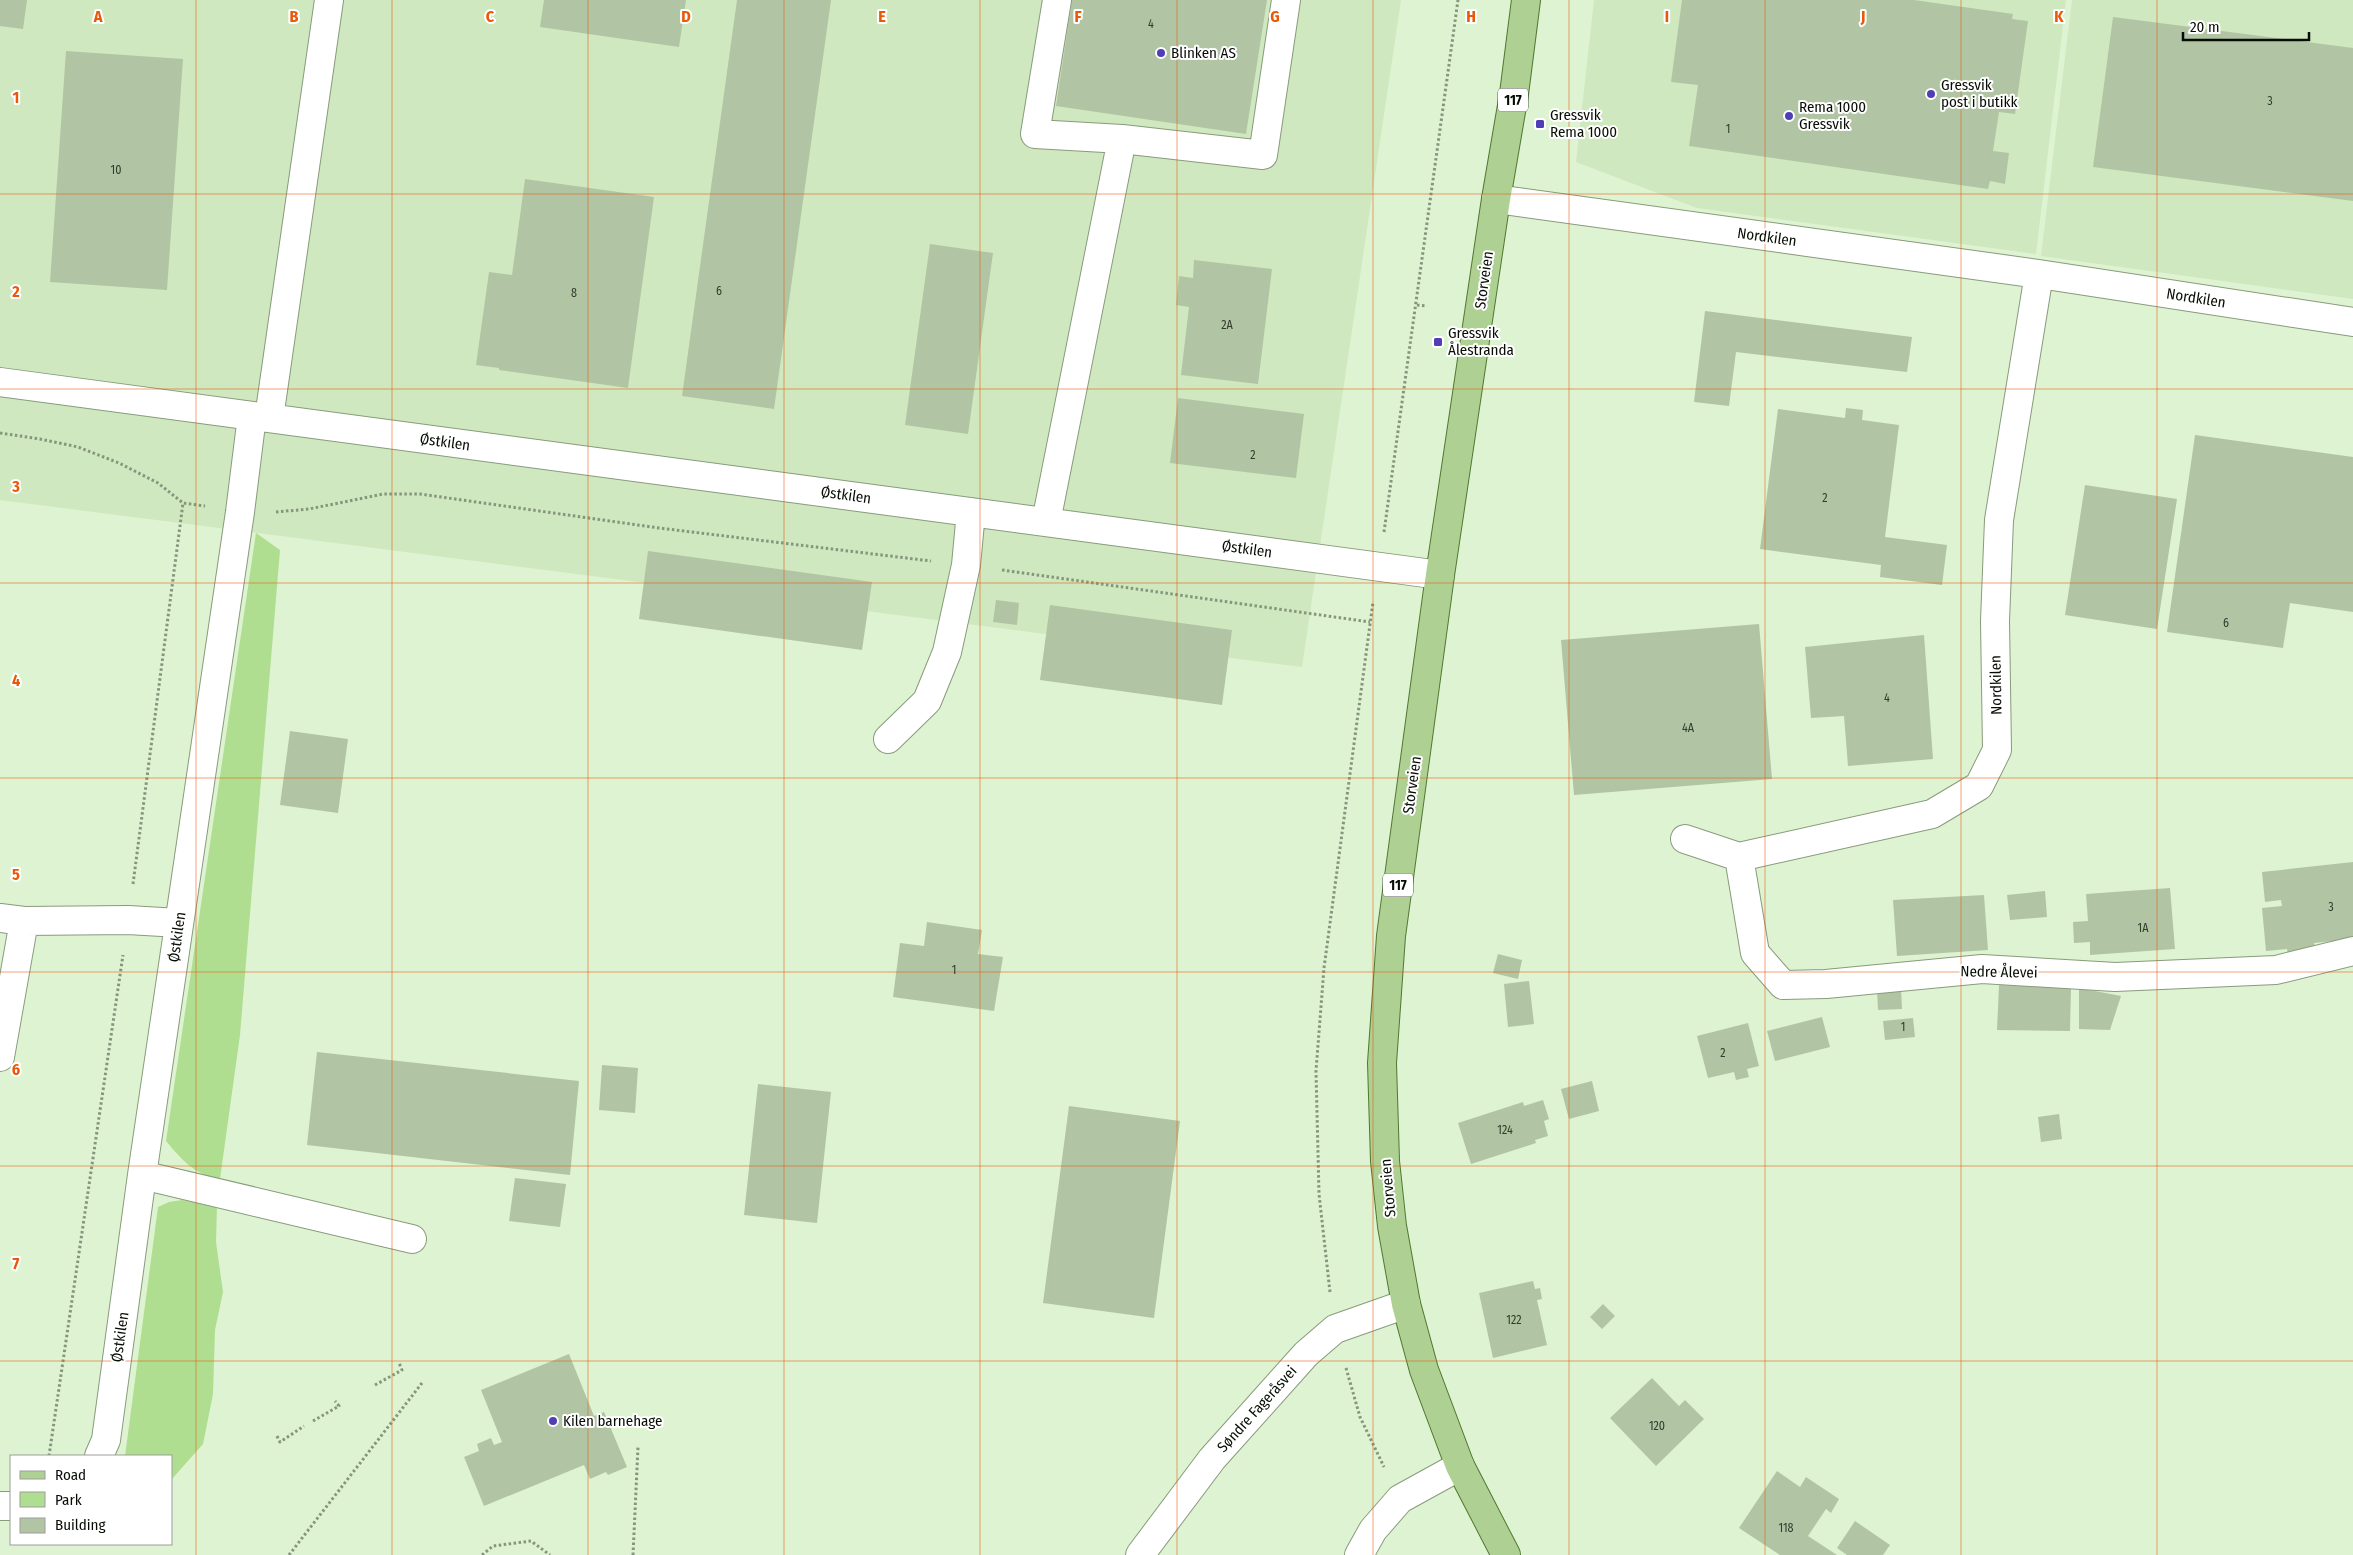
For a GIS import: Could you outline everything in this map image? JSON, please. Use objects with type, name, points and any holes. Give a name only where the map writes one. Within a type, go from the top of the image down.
[{"type":"main road","name":"Storveien","points":[[1506,1555],[1460,1466],[1424,1370],[1406,1304],[1392,1226],[1388,1189],[1382,1063],[1391,936],[1440,575],[1496,199],[1514,94],[1526,0]]},
{"type":"street","points":[[260,417],[329,0]]},
{"type":"street","points":[[1057,0],[1035,134],[1122,139],[1263,155],[1286,0]]},
{"type":"street","points":[[1046,522],[1122,139]]},
{"type":"street","name":"Nordkilen","points":[[1496,199],[2039,274],[2353,322]]},
{"type":"street","name":"Nordkilen","points":[[1739,857],[1932,814],[1979,786],[1997,750],[1995,621],[1999,520],[2039,274]]},
{"type":"street","name":"Østkilen","points":[[0,382],[1440,575]]},
{"type":"street","name":"Østkilen","points":[[98,1455],[106,1440],[142,1175],[240,512],[260,417]]},
{"type":"street","points":[[888,739],[927,701],[947,652],[966,565],[971,512]]},
{"type":"street","points":[[1685,839],[1739,857]]},
{"type":"street","name":"Nedre Ålevei","points":[[1739,857],[1755,953],[1783,985],[1826,984],[1982,969],[2115,977],[2276,970],[2353,951]]},
{"type":"street","points":[[0,1057],[12,920],[128,920],[179,923]]},
{"type":"street","points":[[142,1175],[412,1239]]},
{"type":"street","name":"Søndre Fageråsvei","points":[[1140,1555],[1212,1459],[1306,1354],[1334,1329],[1406,1304]]},
{"type":"street","points":[[1359,1555],[1373,1530],[1400,1499],[1460,1466]]},
{"type":"path","points":[[1400,1499],[1360,1417],[1334,1329],[1319,1194],[1316,1071],[1324,968],[1370,622],[1417,305],[1458,0]]},
{"type":"path","points":[[1417,305],[1427,306]]},
{"type":"path","points":[[0,433],[40,438],[78,447],[119,463],[158,483],[183,503],[240,512],[271,513],[309,509],[383,494],[420,494],[659,528],[966,565],[1370,622]]},
{"type":"path","points":[[49,1455],[128,920],[183,503]]},
{"type":"path","points":[[375,1386],[402,1370],[398,1363]]},
{"type":"path","points":[[289,1555],[422,1383]]},
{"type":"path","points":[[313,1421],[339,1406],[335,1401]]},
{"type":"path","points":[[277,1436],[280,1442],[304,1426]]},
{"type":"path","points":[[633,1555],[638,1447]]},
{"type":"path","points":[[482,1555],[493,1546],[531,1541],[550,1555]]},
{"type":"shaded area","points":[[0,0],[1401,0],[1302,667],[0,500]]},
{"type":"shaded area","points":[[1594,0],[2066,0],[2036,254],[1697,208],[1576,162]]},
{"type":"shaded area","points":[[2072,0],[2353,0],[2353,299],[2041,256]]},
{"type":"green space","points":[[256,533],[280,550],[240,1035],[220,1179],[204,1174],[190,1166],[166,1141]]},
{"type":"green space","points":[[182,1200],[217,1206],[216,1242],[223,1292],[215,1330],[213,1394],[203,1444],[172,1479],[172,1455],[125,1455],[158,1207],[169,1202]]},
{"type":"building","points":[[0,0],[27,0],[23,29],[0,26]]},
{"type":"building","points":[[544,0],[686,0],[679,47],[540,27]]},
{"type":"building","points":[[737,0],[831,0],[774,409],[682,396]]},
{"type":"building","name":"Blinken AS","points":[[1072,0],[1267,0],[1246,134],[1056,106]]},
{"type":"building","points":[[1682,0],[1914,0],[2013,14],[2012,19],[2028,21],[2015,114],[1999,112],[1993,151],[2009,153],[2005,184],[1990,181],[1988,189],[1689,146],[1698,85],[1671,82]]},
{"type":"building","points":[[2113,17],[2353,48],[2353,201],[2093,167]]},
{"type":"building","points":[[66,51],[183,59],[167,290],[50,282]]},
{"type":"building","points":[[525,179],[654,197],[628,388],[499,370],[499,368],[476,365],[489,272],[512,275]]},
{"type":"building","points":[[930,244],[993,253],[968,434],[905,425]]},
{"type":"building","points":[[1194,260],[1272,269],[1258,384],[1181,375],[1189,307],[1176,305],[1179,276],[1193,278]]},
{"type":"building","points":[[1705,311],[1912,337],[1907,372],[1736,352],[1729,406],[1694,402]]},
{"type":"building","points":[[1178,398],[1304,414],[1296,478],[1170,463]]},
{"type":"building","points":[[1846,408],[1863,410],[1862,420],[1899,425],[1885,537],[1947,545],[1942,585],[1880,577],[1881,565],[1760,549],[1778,409],[1845,418]]},
{"type":"building","points":[[2195,435],[2353,457],[2353,612],[2290,603],[2283,648],[2167,632]]},
{"type":"building","points":[[2085,485],[2177,499],[2157,629],[2065,615]]},
{"type":"building","points":[[648,551],[872,582],[862,650],[639,619]]},
{"type":"building","points":[[996,600],[1019,603],[1017,625],[993,622]]},
{"type":"building","points":[[1050,605],[1232,630],[1222,705],[1040,680]]},
{"type":"building","points":[[1759,624],[1772,779],[1574,795],[1561,640]]},
{"type":"building","points":[[1924,635],[1933,759],[1848,766],[1844,716],[1811,718],[1805,647]]},
{"type":"building","points":[[290,731],[348,739],[338,813],[280,805]]},
{"type":"building","points":[[2353,862],[2353,939],[2314,943],[2316,952],[2288,955],[2287,949],[2266,951],[2262,908],[2282,906],[2281,900],[2265,902],[2262,872]]},
{"type":"building","points":[[2170,888],[2175,949],[2090,955],[2090,942],[2074,943],[2073,922],[2088,921],[2086,894]]},
{"type":"building","points":[[2045,891],[2047,917],[2010,920],[2007,895]]},
{"type":"building","points":[[1984,895],[1988,950],[1897,956],[1893,900]]},
{"type":"building","points":[[927,922],[982,930],[978,954],[1003,957],[994,1011],[893,997],[900,943],[924,946]]},
{"type":"building","points":[[1498,954],[1522,960],[1518,979],[1493,973]]},
{"type":"building","points":[[1529,981],[1534,1024],[1508,1027],[1504,984]]},
{"type":"building","points":[[1999,985],[2071,987],[2070,1031],[1997,1030]]},
{"type":"building","points":[[1901,988],[1902,1009],[1878,1010],[1877,990]]},
{"type":"building","points":[[2079,988],[2121,996],[2110,1030],[2079,1029]]},
{"type":"building","points":[[1822,1017],[1830,1047],[1775,1061],[1767,1031]]},
{"type":"building","points":[[1913,1018],[1915,1037],[1885,1040],[1883,1021]]},
{"type":"building","points":[[1748,1023],[1759,1066],[1747,1069],[1749,1077],[1736,1080],[1734,1072],[1708,1078],[1697,1036]]},
{"type":"building","points":[[317,1052],[579,1081],[570,1175],[307,1145]]},
{"type":"building","points":[[602,1065],[638,1068],[635,1113],[599,1110]]},
{"type":"building","points":[[1592,1081],[1599,1111],[1569,1119],[1561,1089]]},
{"type":"building","points":[[758,1084],[831,1092],[817,1223],[744,1215]]},
{"type":"building","points":[[1543,1100],[1549,1119],[1544,1121],[1548,1136],[1535,1140],[1536,1143],[1471,1164],[1458,1123],[1523,1102],[1524,1106]]},
{"type":"building","points":[[1069,1106],[1180,1121],[1154,1318],[1043,1303]]},
{"type":"building","points":[[2059,1114],[2062,1139],[2041,1142],[2038,1117]]},
{"type":"building","points":[[515,1178],[566,1184],[560,1227],[509,1221]]},
{"type":"building","points":[[1533,1281],[1535,1289],[1540,1288],[1542,1299],[1537,1300],[1547,1345],[1493,1358],[1479,1293]]},
{"type":"building","points":[[1603,1304],[1615,1316],[1602,1329],[1590,1317]]},
{"type":"building","points":[[569,1354],[594,1416],[604,1412],[627,1467],[608,1475],[606,1472],[590,1479],[584,1465],[484,1506],[464,1457],[479,1451],[477,1444],[491,1438],[494,1445],[502,1442],[481,1390]]},
{"type":"building","points":[[1652,1378],[1679,1406],[1685,1400],[1704,1419],[1656,1466],[1610,1418]]},
{"type":"building","points":[[1777,1471],[1800,1487],[1806,1477],[1839,1499],[1831,1513],[1826,1509],[1808,1536],[1837,1555],[1780,1555],[1739,1528]]},
{"type":"building","points":[[1855,1521],[1890,1545],[1883,1555],[1847,1555],[1837,1548]]},
{"type":"place","name":"Blinken AS","points":[[1161,53]]},
{"type":"place","name":"Gressvik post i butikk","points":[[1931,94]]},
{"type":"place","name":"Rema 1000 Gressvik","points":[[1789,116]]},
{"type":"place","name":"Gressvik Rema 1000","points":[[1540,124]]},
{"type":"place","name":"Gressvik Ålestranda","points":[[1438,342]]},
{"type":"place","name":"Kilen barnehage","points":[[553,1421]]}]
